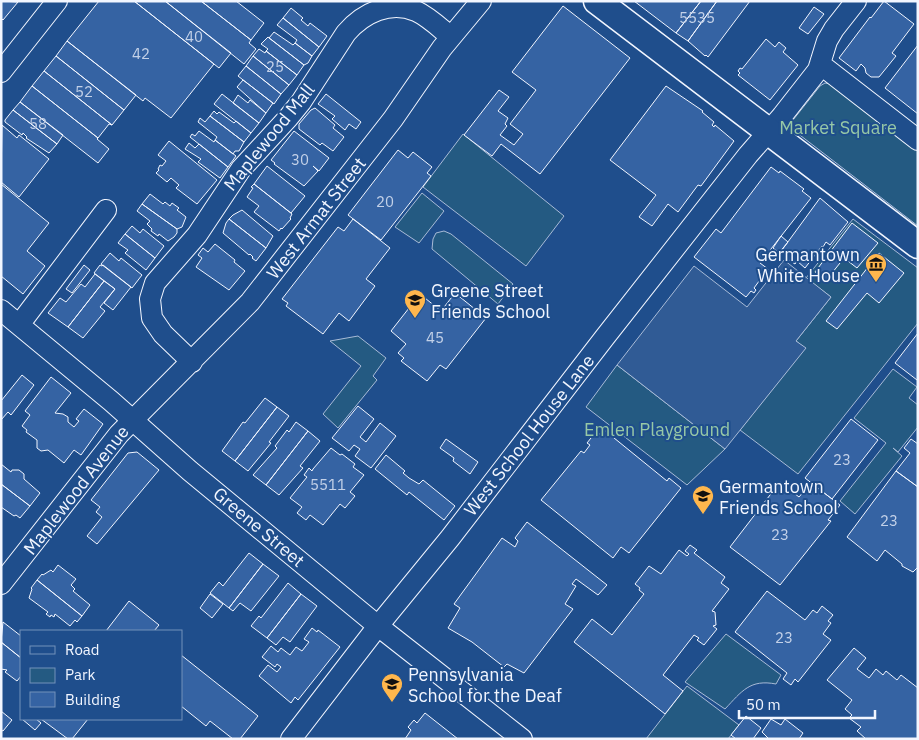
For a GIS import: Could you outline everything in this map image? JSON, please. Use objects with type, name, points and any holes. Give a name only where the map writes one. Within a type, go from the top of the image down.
[{"type":"main road","points":[[597,1],[918,245]]},
{"type":"street","points":[[1,72],[57,1]]},
{"type":"street","name":"West Armat Street","points":[[132,420],[250,302],[393,119],[451,37],[481,1]]},
{"type":"street","name":"West School House Lane","points":[[291,739],[378,626],[450,538],[605,337],[818,70],[827,41],[856,1]]},
{"type":"street","name":"Maplewood Mall","points":[[192,362],[162,334],[152,318],[150,299],[155,283],[197,235],[241,169],[301,102],[346,33],[354,24],[372,12],[400,8],[425,16],[451,37]]},
{"type":"street","points":[[820,64],[918,140]]},
{"type":"street","points":[[19,325],[106,210]]},
{"type":"street","name":"Greene Street","points":[[1,310],[378,626],[522,739]]},
{"type":"street","name":"Maplewood Avenue","points":[[1,584],[117,436],[132,420]]},
{"type":"green space","name":"Market Square","points":[[825,83],[837,87],[918,150],[918,226],[792,129],[793,120],[820,86]]},
{"type":"green space","points":[[463,134],[564,216],[526,266],[423,187]]},
{"type":"green space","points":[[422,193],[444,211],[419,243],[395,227]]},
{"type":"green space","name":"Germantown White House","points":[[853,219],[918,268],[918,323],[798,474],[740,430],[805,348],[796,341],[831,297],[806,278]]},
{"type":"green space","points":[[444,231],[451,234],[513,284],[498,304],[432,249],[436,233]]},
{"type":"green space","points":[[358,336],[386,358],[373,376],[377,380],[338,428],[323,414],[361,366],[330,341]]},
{"type":"green space","name":"Emlen Playground","points":[[617,365],[725,449],[687,485],[586,407]]},
{"type":"green space","points":[[893,369],[917,387],[909,398],[918,405],[918,427],[898,452],[893,448],[902,456],[855,514],[840,501],[886,443],[854,418]]},
{"type":"green space","points":[[726,634],[781,675],[776,684],[759,683],[747,688],[725,709],[685,682]]},
{"type":"green space","points":[[687,686],[739,725],[728,739],[646,739]]},
{"type":"shaded area","points":[[784,260],[831,297],[796,341],[806,348],[725,449],[617,365],[694,266],[747,307]]},
{"type":"building","points":[[1,1],[18,2],[3,20],[1,18]]},
{"type":"building","points":[[99,1],[134,1],[214,64],[171,118],[145,98],[143,101],[67,41]]},
{"type":"building","points":[[134,1],[165,1],[231,53],[219,68]]},
{"type":"building","points":[[165,1],[201,1],[251,40],[249,43],[256,49],[244,64]]},
{"type":"building","points":[[201,1],[236,1],[264,23],[251,40]]},
{"type":"building","points":[[634,1],[701,1],[676,33]]},
{"type":"building","points":[[701,1],[717,1],[688,41],[676,33]]},
{"type":"building","points":[[717,1],[750,1],[708,57],[688,41]]},
{"type":"building","points":[[884,1],[914,24],[892,53],[896,56],[879,77],[871,77],[866,73],[865,68],[861,64],[856,71],[839,58]]},
{"type":"building","points":[[563,6],[630,58],[540,174],[501,144],[492,156],[464,135],[499,90],[509,97],[498,111],[508,118],[505,124],[507,126],[500,135],[514,145],[523,134],[510,124],[536,90],[512,72]]},
{"type":"building","points":[[814,7],[824,14],[808,34],[799,28]]},
{"type":"building","points":[[291,8],[303,18],[301,20],[308,26],[310,23],[327,36],[319,47],[283,18]]},
{"type":"building","points":[[283,18],[319,47],[312,56],[295,43],[297,40],[277,25]]},
{"type":"building","points":[[274,32],[293,45],[295,43],[312,56],[308,63],[304,65],[269,38]]},
{"type":"building","points":[[268,37],[304,65],[297,75],[266,51],[268,49],[261,44]]},
{"type":"building","points":[[766,39],[775,47],[779,42],[786,48],[783,52],[798,65],[770,100],[738,75],[740,68],[742,69]]},
{"type":"building","points":[[67,41],[136,95],[124,110],[56,56]]},
{"type":"building","points":[[918,45],[918,114],[885,88]]},
{"type":"building","points":[[259,49],[265,53],[266,51],[297,75],[289,85],[253,56]]},
{"type":"building","points":[[56,56],[124,110],[112,125],[44,71]]},
{"type":"building","points":[[253,56],[289,85],[281,94],[246,66]]},
{"type":"building","points":[[246,66],[281,94],[274,104],[238,76]]},
{"type":"building","points":[[44,71],[112,125],[109,124],[98,138],[32,86]]},
{"type":"building","points":[[243,80],[273,103],[266,113],[237,87]]},
{"type":"building","points":[[32,86],[98,138],[109,149],[98,163],[20,102]]},
{"type":"building","points":[[666,86],[703,111],[714,122],[712,125],[714,127],[715,125],[734,141],[701,186],[698,185],[678,212],[668,204],[652,226],[639,217],[656,195],[610,160]]},
{"type":"building","points":[[222,94],[259,123],[251,133],[214,104]]},
{"type":"building","points":[[326,94],[361,122],[356,129],[349,124],[345,130],[332,119],[335,116],[318,104]]},
{"type":"building","points":[[238,95],[248,103],[250,100],[266,113],[259,123],[233,103]]},
{"type":"building","points":[[20,102],[63,135],[57,144],[13,110]]},
{"type":"building","points":[[315,108],[335,125],[333,128],[344,137],[333,151],[322,143],[320,145],[299,129],[299,124]]},
{"type":"building","points":[[13,110],[57,144],[49,153],[5,122]]},
{"type":"building","points":[[214,111],[217,114],[219,112],[234,123],[236,121],[251,133],[244,142],[210,116]]},
{"type":"building","points":[[210,116],[244,142],[239,151],[235,151],[233,154],[215,140],[217,137],[198,122],[200,118],[205,122]]},
{"type":"building","points":[[2,125],[17,138],[19,135],[49,159],[19,197],[1,182]]},
{"type":"building","points":[[199,131],[214,142],[215,140],[236,156],[228,167],[190,137],[192,134],[195,136]]},
{"type":"building","points":[[294,131],[329,158],[319,171],[313,166],[318,171],[304,186],[271,160]]},
{"type":"building","points":[[169,141],[217,180],[197,204],[176,188],[179,185],[171,178],[167,182],[156,173],[160,165],[162,166],[166,161],[158,155]]},
{"type":"building","points":[[189,143],[195,148],[199,144],[228,167],[220,178],[198,162],[201,159],[185,149]]},
{"type":"building","points":[[398,150],[408,158],[413,152],[432,167],[427,173],[431,176],[381,240],[348,215]]},
{"type":"building","points":[[267,166],[305,196],[291,213],[254,184]]},
{"type":"building","points":[[771,167],[779,173],[780,171],[804,189],[802,191],[811,198],[760,263],[768,269],[754,288],[756,290],[754,293],[751,291],[746,297],[694,257],[716,229],[721,233]]},
{"type":"building","points":[[1,184],[49,223],[27,251],[45,266],[23,294],[1,276]]},
{"type":"building","points":[[254,184],[292,214],[291,219],[279,231],[254,212],[259,206],[247,197]]},
{"type":"building","points":[[150,194],[163,204],[165,202],[170,206],[172,203],[179,208],[177,210],[186,217],[182,227],[177,229],[142,204]]},
{"type":"building","points":[[820,198],[848,222],[830,245],[826,242],[822,246],[805,268],[797,261],[795,264],[786,258],[789,255],[782,250]]},
{"type":"building","points":[[142,204],[177,229],[174,237],[168,241],[151,231],[152,229],[147,224],[150,221],[137,211]]},
{"type":"building","points":[[242,210],[273,236],[266,248],[229,219]]},
{"type":"building","points":[[229,219],[266,248],[256,261],[223,233]]},
{"type":"building","points":[[353,219],[390,248],[366,279],[375,286],[349,321],[339,313],[323,334],[286,306],[288,303],[282,299],[338,227],[344,231]]},
{"type":"building","points":[[852,223],[878,243],[857,268],[844,258],[824,283],[821,280],[822,277],[815,272]]},
{"type":"building","points":[[132,226],[140,233],[143,229],[164,246],[155,258],[125,234]]},
{"type":"building","points":[[125,234],[155,258],[146,270],[125,253],[128,250],[118,243]]},
{"type":"building","points":[[781,236],[788,242],[779,253],[773,248]]},
{"type":"building","points":[[215,244],[245,271],[229,290],[196,267],[202,258],[198,255],[203,248],[208,252]]},
{"type":"building","points":[[110,253],[119,261],[121,258],[142,275],[132,288],[101,264]]},
{"type":"building","name":"Germantown White House","points":[[879,253],[904,273],[879,303],[867,293],[837,329],[826,321]]},
{"type":"building","points":[[84,265],[90,270],[72,293],[66,289]]},
{"type":"building","points":[[100,265],[103,265],[131,287],[113,310],[104,303],[115,289],[94,273]]},
{"type":"building","points":[[95,274],[104,281],[68,327],[48,313],[60,298],[66,302],[81,284],[85,287]]},
{"type":"building","points":[[104,281],[115,289],[100,307],[105,311],[83,338],[68,327]]},
{"type":"building","points":[[455,293],[486,318],[446,369],[440,365],[427,381],[401,361],[404,358],[398,353],[406,344],[391,331],[420,294],[441,311]]},
{"type":"building","points":[[918,333],[918,379],[917,380],[895,363]]},
{"type":"building","points":[[22,375],[34,385],[11,415],[8,412],[1,420],[1,401]]},
{"type":"building","points":[[51,377],[71,393],[55,413],[68,417],[68,422],[74,427],[79,421],[76,419],[84,409],[103,424],[81,455],[74,450],[64,463],[48,450],[41,451],[37,448],[37,440],[26,432],[27,430],[22,426],[30,415],[25,411]]},
{"type":"building","points":[[265,398],[277,407],[235,461],[222,451],[243,422],[245,423]]},
{"type":"building","points":[[358,406],[374,419],[360,437],[366,442],[380,423],[396,436],[371,468],[355,456],[360,449],[354,445],[349,451],[332,438]]},
{"type":"building","points":[[277,407],[289,416],[269,442],[271,443],[248,471],[235,461]]},
{"type":"building","points":[[851,419],[878,440],[832,499],[805,478]]},
{"type":"building","points":[[296,422],[308,431],[266,485],[253,475],[277,448],[275,446],[287,430],[289,432]]},
{"type":"building","points":[[603,429],[667,481],[669,478],[681,488],[629,553],[621,547],[613,558],[541,500],[581,451],[584,453],[590,445],[587,443],[595,433],[598,436]]},
{"type":"building","points":[[308,431],[320,441],[300,466],[303,468],[279,495],[266,485]]},
{"type":"building","points":[[446,439],[478,462],[470,474],[453,461],[454,458],[440,448]]},
{"type":"building","points":[[911,439],[918,444],[918,487],[896,471],[910,453],[904,448]]},
{"type":"building","points":[[331,448],[355,464],[353,467],[364,475],[350,492],[355,496],[345,508],[340,504],[323,525],[310,515],[306,520],[297,513],[302,507],[290,498],[307,477],[304,475],[309,468],[312,471]]},
{"type":"building","points":[[137,452],[159,470],[97,544],[87,536],[102,517],[96,512],[100,507],[91,500],[128,453]]},
{"type":"building","points":[[386,455],[405,471],[403,473],[409,478],[419,484],[423,480],[455,506],[444,520],[409,492],[407,495],[375,469]]},
{"type":"building","points":[[1,464],[11,472],[12,470],[19,470],[24,474],[24,479],[40,493],[30,506],[1,484]]},
{"type":"building","points":[[896,471],[918,487],[918,567],[913,572],[902,566],[885,550],[877,561],[847,537]]},
{"type":"building","points":[[780,482],[799,497],[811,483],[840,505],[828,520],[831,521],[780,585],[730,547]]},
{"type":"building","points":[[1,484],[30,506],[20,518],[1,507]]},
{"type":"building","points":[[527,522],[607,585],[598,595],[576,579],[572,584],[576,586],[565,604],[573,609],[524,673],[507,664],[504,667],[472,642],[448,628],[460,608],[454,604],[502,538],[515,547],[518,541],[515,538]]},
{"type":"building","points":[[690,545],[697,550],[694,553],[725,577],[721,583],[729,589],[712,611],[715,612],[716,625],[713,626],[717,629],[704,645],[694,635],[663,675],[683,691],[665,714],[574,642],[592,619],[612,635],[644,594],[635,584],[649,566],[661,574],[679,550],[687,556],[689,554],[685,551]]},
{"type":"building","points":[[249,553],[263,564],[229,608],[210,593],[219,582],[223,586]]},
{"type":"building","points":[[263,564],[279,576],[251,611],[240,603],[233,611],[229,608]]},
{"type":"building","points":[[58,565],[76,579],[71,585],[75,589],[73,591],[90,605],[82,616],[37,580],[42,574],[51,570],[53,572]]},
{"type":"building","points":[[37,580],[82,616],[77,622],[75,620],[70,626],[55,614],[54,617],[51,615],[50,617],[46,614],[48,612],[29,598],[31,588]]},
{"type":"building","points":[[288,583],[301,594],[267,638],[251,626],[259,616],[261,618]]},
{"type":"building","points":[[767,591],[805,620],[813,610],[817,613],[822,606],[833,615],[828,621],[831,623],[823,634],[831,640],[798,682],[795,679],[791,685],[783,679],[787,673],[735,632]]},
{"type":"building","points":[[210,594],[223,604],[212,618],[200,608]]},
{"type":"building","points":[[301,594],[317,606],[290,642],[283,637],[276,645],[267,638]]},
{"type":"building","points":[[129,601],[159,625],[155,630],[107,630]]},
{"type":"building","points":[[3,622],[20,635],[20,657],[1,642]]},
{"type":"building","points":[[312,628],[317,632],[318,630],[340,647],[298,700],[295,697],[291,703],[259,676],[268,665],[277,672],[281,667],[277,664],[275,667],[262,657],[271,646],[278,652],[281,648],[290,655],[296,647],[302,651],[309,642],[304,639]]},
{"type":"building","points":[[1,642],[20,657],[20,677],[17,681],[5,672],[7,670],[1,669]]},
{"type":"building","points":[[854,648],[866,658],[857,669],[869,678],[876,669],[883,675],[886,671],[897,680],[901,675],[918,688],[918,739],[866,739],[857,731],[861,727],[849,718],[852,715],[845,709],[852,700],[827,680]]},
{"type":"building","points":[[182,656],[258,716],[240,739],[233,739],[210,721],[206,726],[182,707]]},
{"type":"building","points":[[1,711],[12,720],[3,731],[1,730]]},
{"type":"building","points":[[425,713],[458,739],[405,739],[411,730],[408,727],[414,720],[417,723]]},
{"type":"building","points":[[746,716],[761,728],[753,739],[736,739],[731,735]]},
{"type":"building","points":[[771,719],[781,725],[785,719],[803,733],[799,739],[769,739],[762,732]]},
{"type":"building","points":[[23,720],[37,720],[41,723],[35,730]]},
{"type":"building","points":[[42,720],[87,720],[72,739],[68,739]]},
{"type":"place","name":"Germantown White House","points":[[876,283]]},
{"type":"place","name":"Greene Street Friends School","points":[[415,319]]},
{"type":"place","name":"Germantown Friends School","points":[[703,515]]},
{"type":"place","name":"Pennsylvania School for the Deaf","points":[[392,703]]}]
